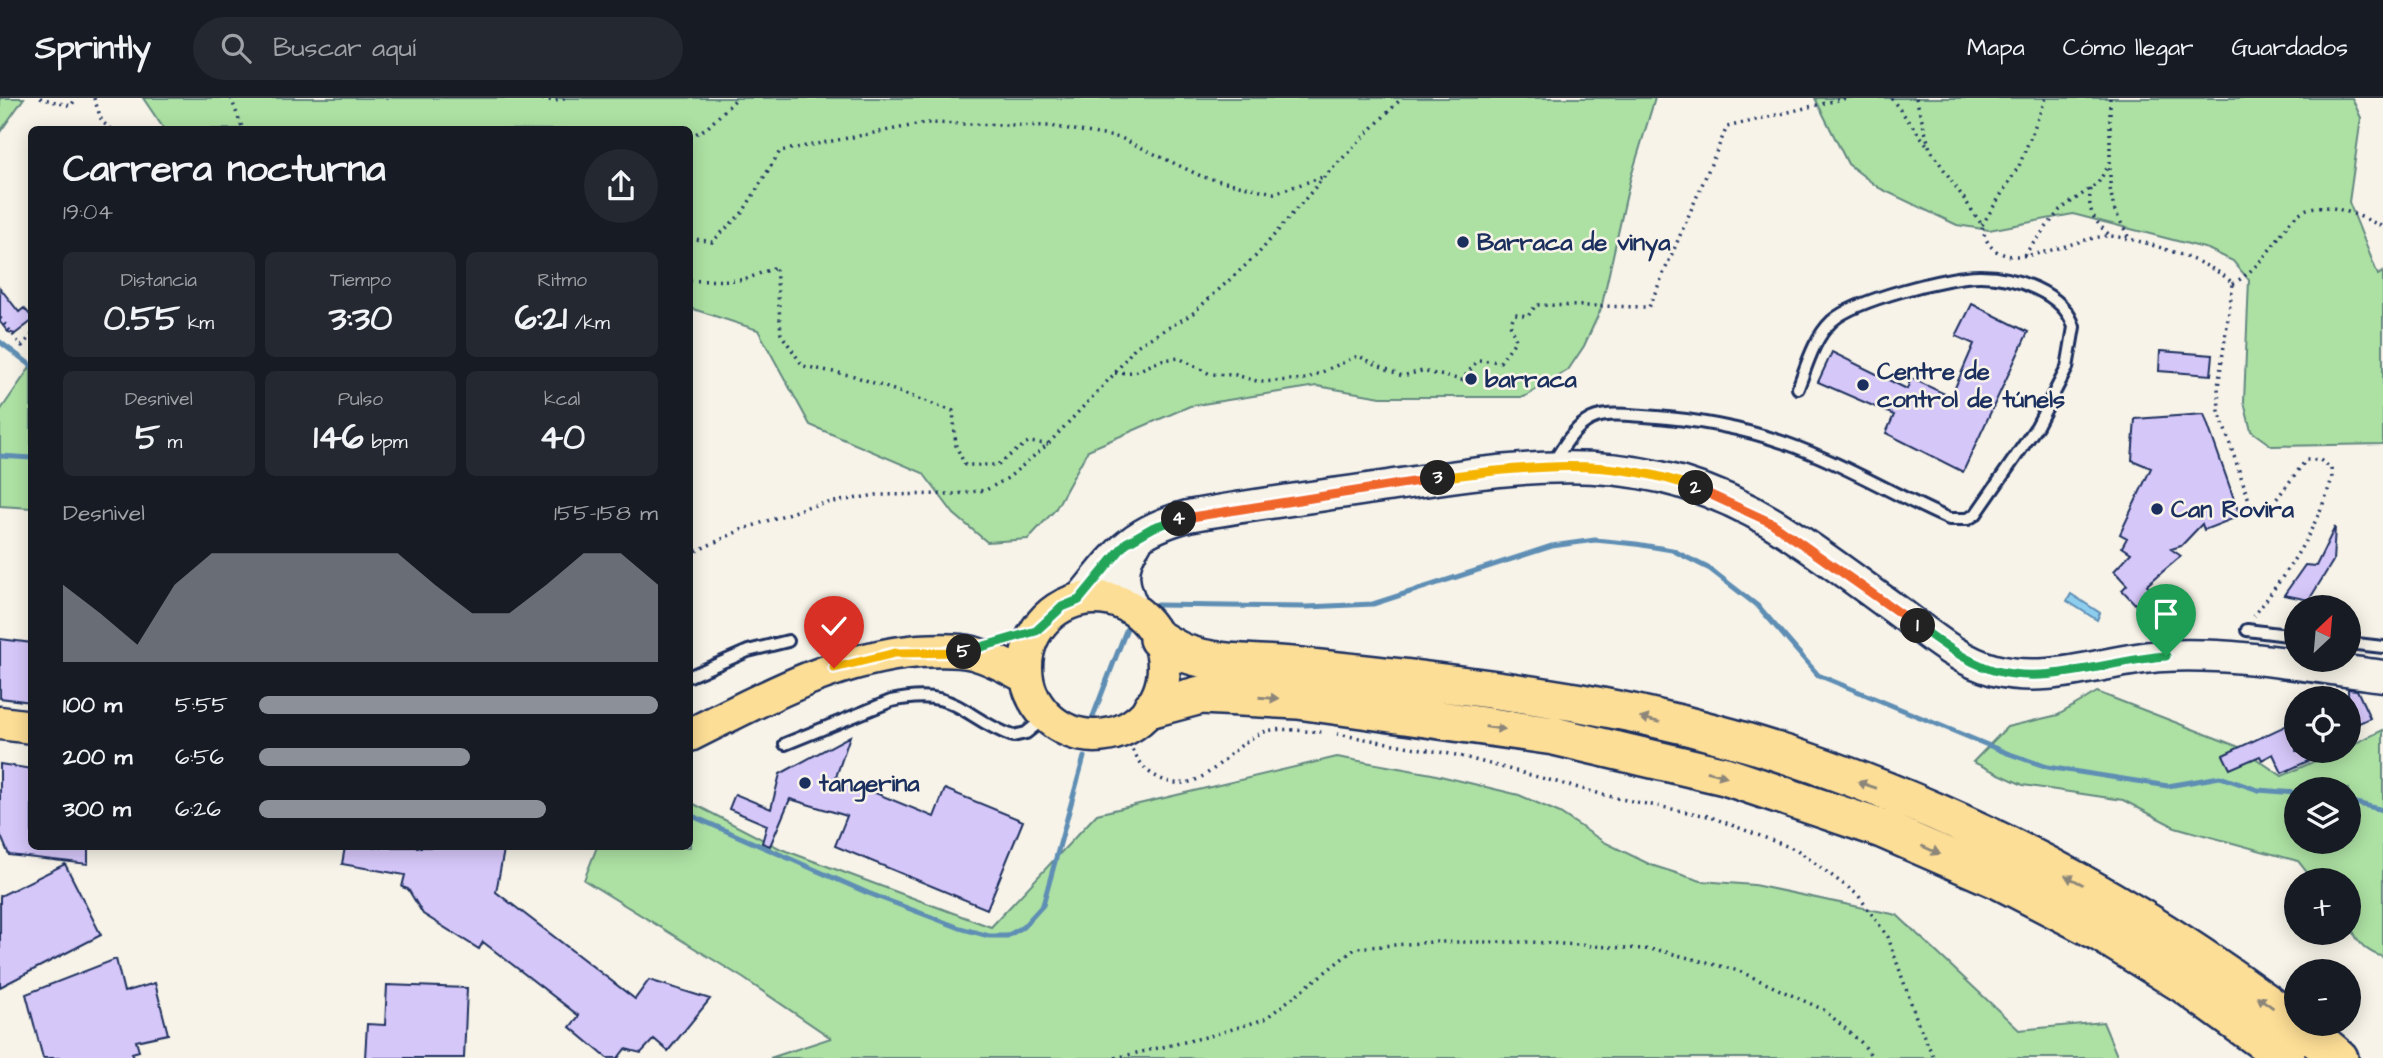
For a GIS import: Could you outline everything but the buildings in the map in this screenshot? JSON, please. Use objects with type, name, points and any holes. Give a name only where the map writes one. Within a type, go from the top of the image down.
[{"type":"highway","points":[[1158,639],[1186,654],[1208,658],[1300,667],[1582,704],[1743,742],[1858,782],[2011,848],[2111,899],[2203,956],[2339,1058]]},
{"type":"highway","points":[[1152,708],[1201,695],[1298,700],[1554,736],[1725,776],[1882,828],[1999,880],[2096,930],[2185,985],[2286,1058]]},
{"type":"main road","points":[[1079,600],[1108,600],[1133,609],[1150,625],[1158,639],[1164,674],[1160,692],[1152,708],[1138,722],[1121,732],[1101,736],[1081,735],[1046,717],[1033,698],[1026,677],[1029,646],[1036,631],[1062,607],[1079,600]]},
{"type":"main road","points":[[971,653],[1036,631]]},
{"type":"main road","points":[[693,734],[797,682],[859,660],[933,650],[971,653],[1026,677]]},
{"type":"main road","points":[[0,723],[28,726]]},
{"type":"street","points":[[1079,600],[1126,543],[1167,522],[1214,511],[1467,474],[1551,465],[1617,468],[1685,483],[1733,503],[1802,543],[1946,647],[1994,670],[2027,675],[2048,674],[2122,660],[2188,656],[2259,660],[2383,676]]},
{"type":"street","points":[[1133,609],[1123,584],[1123,573],[1130,551],[1142,534]]},
{"type":"lane","points":[[1551,465],[1573,435],[1596,417],[1625,415],[1682,419],[1753,433],[1785,443],[1949,519],[1968,519],[1983,506],[2047,410],[2067,368],[2074,327],[2059,303],[2040,290],[1983,276],[1945,281],[1854,306],[1832,321],[1819,338],[1798,388]]},
{"type":"lane","points":[[2247,631],[2284,635]]},
{"type":"lane","points":[[693,675],[748,651],[788,640]]},
{"type":"lane","points":[[2361,644],[2383,647]]},
{"type":"lane","points":[[785,744],[891,701],[909,697],[940,699],[957,705],[1013,736],[1026,733],[1046,717]]},
{"type":"path","points":[[40,98],[71,106],[76,98]]},
{"type":"path","points":[[94,98],[102,122],[108,126]]},
{"type":"path","points":[[231,98],[242,126]]},
{"type":"path","points":[[535,98],[555,101],[567,98]]},
{"type":"path","points":[[693,135],[708,127],[737,98]]},
{"type":"path","points":[[693,553],[741,530],[810,506],[876,495],[955,494],[986,490],[1008,478],[1048,444],[1115,373],[1135,347],[1192,314],[1257,255],[1325,176],[1402,98]]},
{"type":"path","points":[[1115,373],[1135,372],[1162,360],[1179,358],[1210,374],[1236,374],[1260,382],[1306,379],[1358,356],[1402,376],[1422,371],[1462,380],[1478,360],[1500,362],[1516,340],[1510,324],[1515,314],[1528,316],[1536,305],[1649,307],[1727,127],[1846,98]]},
{"type":"path","points":[[1891,98],[1930,149],[1982,225],[1984,239],[1995,250],[2011,256],[2048,253],[2072,243],[2111,236],[2130,240],[2217,271],[2233,284]]},
{"type":"path","points":[[1916,98],[1930,149]]},
{"type":"path","points":[[1982,225],[2019,166],[2046,98]]},
{"type":"path","points":[[2110,98],[2108,166],[2114,209],[2130,240]]},
{"type":"path","points":[[693,239],[712,242],[743,212],[780,150],[926,123],[1051,127],[1121,138],[1203,177],[1274,193],[1325,176]]},
{"type":"path","points":[[2024,255],[2060,211],[2092,187],[2108,166]]},
{"type":"path","points":[[2092,187],[2089,205],[2092,216],[2111,236]]},
{"type":"path","points":[[2247,631],[2307,542],[2332,478],[2331,468],[2326,464],[2306,460],[2270,509],[2258,510],[2250,503],[2236,467],[2217,398],[2233,284],[2259,264],[2288,222],[2301,211],[2315,206],[2337,207],[2383,227]]},
{"type":"path","points":[[693,281],[744,280],[776,267],[781,334],[803,366],[878,383],[953,411],[956,446],[965,465],[997,465],[1028,442],[1048,444]]},
{"type":"path","points":[[0,318],[22,346],[28,339]]},
{"type":"path","points":[[1121,732],[1148,771],[1180,784],[1206,777],[1231,754],[1268,731],[1323,732]]},
{"type":"path","points":[[1336,734],[1456,755],[1616,798],[1708,816],[1797,850],[1858,895],[1888,937],[1918,1023],[1934,1058]]},
{"type":"path","points":[[1115,1058],[1210,1036],[1265,1018],[1356,948],[1432,942],[1506,942],[1658,950],[1739,971],[1824,1010],[1863,1044],[1873,1058]]},
{"type":"green space","points":[[0,98],[24,98],[0,132]]},
{"type":"green space","points":[[143,98],[1655,98],[1630,180],[1601,309],[1584,346],[1568,370],[1524,397],[1381,397],[1317,386],[1190,406],[1088,450],[1055,510],[1028,539],[987,542],[954,514],[923,473],[810,425],[758,330],[693,309],[693,126],[162,126]]},
{"type":"green space","points":[[1815,98],[2352,98],[2361,118],[2349,202],[2378,275],[2383,272],[2383,444],[2272,446],[2251,431],[2244,402],[2249,280],[2233,261],[2208,249],[2073,214],[1989,230],[1957,225],[1879,188],[1848,164]]},
{"type":"green space","points":[[28,370],[28,508],[0,506],[0,411]]},
{"type":"green space","points":[[2097,692],[2239,747],[2282,776],[2311,763],[2361,763],[2361,740],[2383,730],[2383,957],[2361,944],[2361,868],[2304,868],[2298,861],[2175,827],[2123,800],[2023,785],[1973,762],[2007,727],[2058,715]]},
{"type":"green space","points":[[1337,757],[1432,774],[1519,795],[1560,813],[1604,842],[1651,865],[1701,881],[1754,885],[1897,915],[2019,1030],[2103,1022],[2118,1058],[770,1058],[831,1038],[743,978],[584,880],[596,850],[693,850],[693,804],[781,849],[991,927],[1097,814]]},
{"type":"water","points":[[2071,594],[2100,613],[2097,620],[2067,601]]},
{"type":"waterway","points":[[0,342],[28,363]]},
{"type":"waterway","points":[[0,456],[28,458]]},
{"type":"waterway","points":[[1157,605],[1307,607],[1373,604],[1552,546],[1595,540],[1636,544],[1672,550],[1710,569],[1759,607],[1818,675],[2007,753],[2047,767],[2168,786],[2220,777],[2258,790],[2284,792]]},
{"type":"waterway","points":[[1092,719],[1127,628]]},
{"type":"waterway","points":[[693,816],[868,893],[960,928],[989,936],[1007,936],[1023,927],[1043,905],[1084,757]]},
{"type":"waterway","points":[[2361,804],[2383,810]]},
{"type":"place","name":"Barraca de vinya","points":[[1463,242]]},
{"type":"place","name":"barraca","points":[[1471,379]]},
{"type":"place","name":"Centre de control de túnels","points":[[1863,385]]},
{"type":"place","name":"Can Rovira","points":[[2157,509]]},
{"type":"place","name":"tangerina","points":[[805,783]]},
{"type":"route","points":[[834,668],[895,653],[933,650],[971,653],[1036,631],[1047,617],[1079,600],[1126,543],[1154,527],[1188,516],[1467,474],[1551,465],[1617,468],[1648,474],[1685,483],[1742,507],[1802,543],[1946,647],[1994,670],[2040,675],[2122,660],[2166,656]]}]
